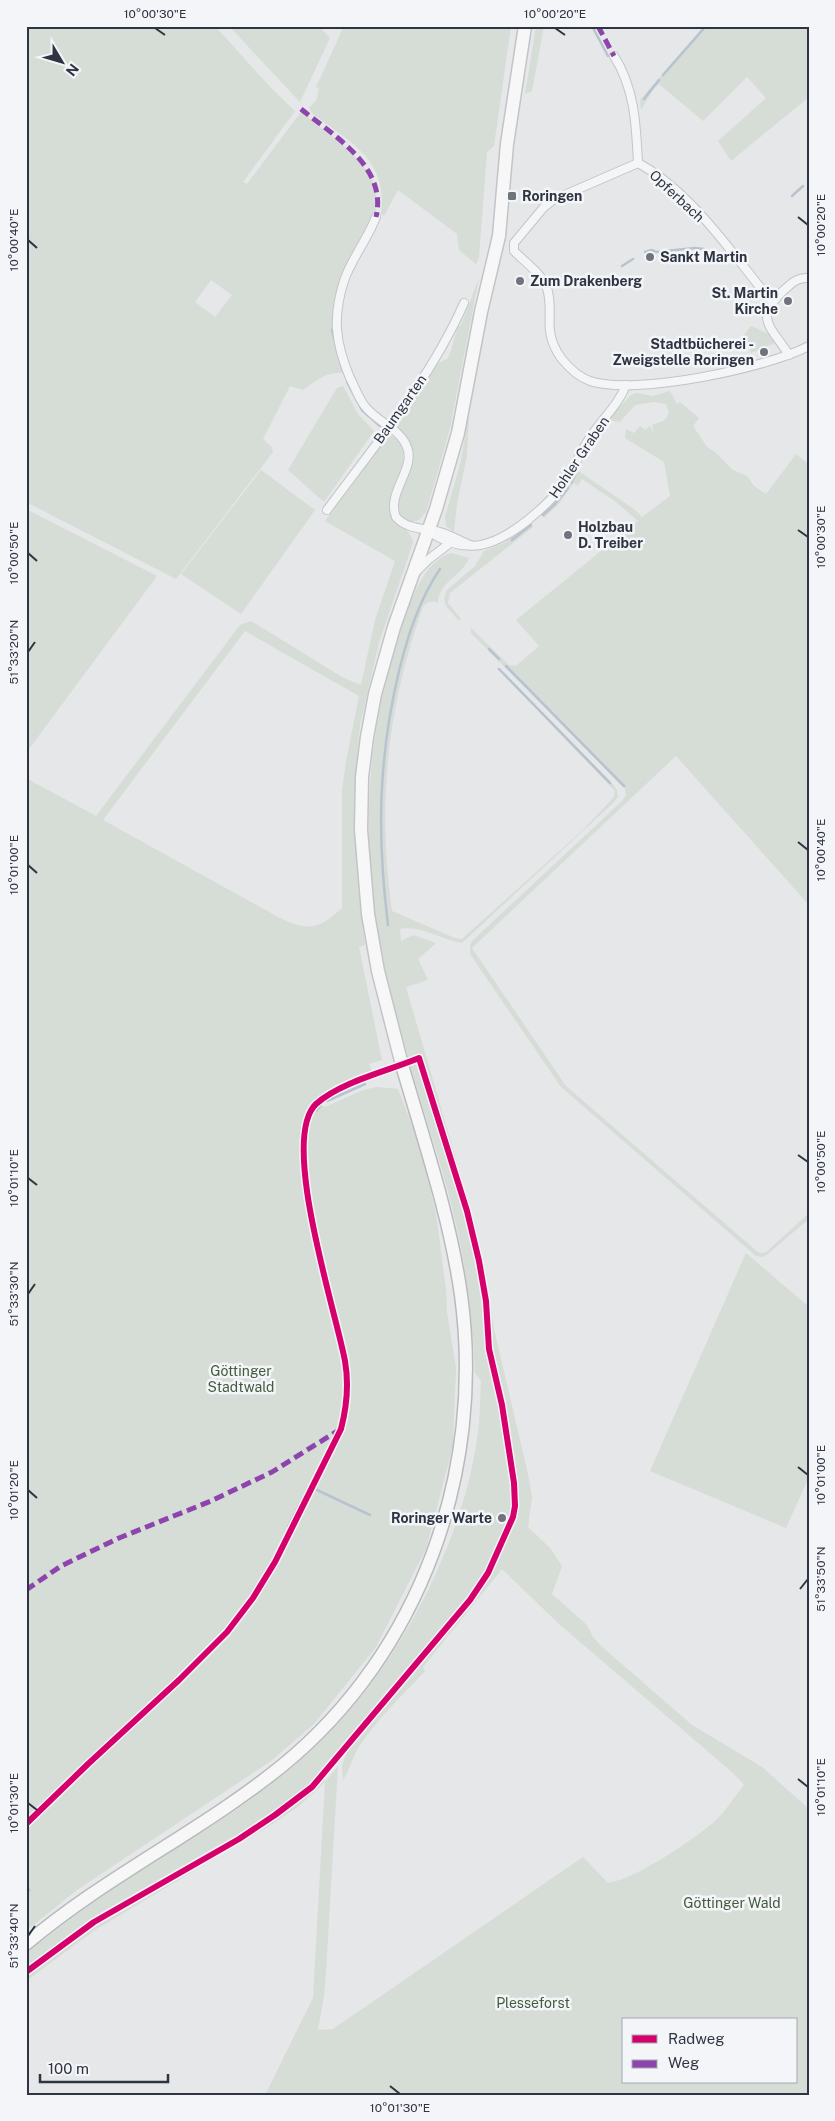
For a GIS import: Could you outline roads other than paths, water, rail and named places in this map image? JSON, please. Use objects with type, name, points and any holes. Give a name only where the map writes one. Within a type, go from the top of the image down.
[{"type":"main road","points":[[26,1944],[108,1882],[241,1797],[302,1748],[339,1710],[377,1662],[404,1619],[425,1575],[443,1525],[455,1476],[464,1415],[466,1358],[461,1296],[449,1233],[378,971],[368,914],[363,865],[362,777],[375,694],[394,626],[428,531],[458,433],[481,312],[495,258],[502,216],[507,144],[525,26]]},
{"type":"street","points":[[614,56],[629,84],[633,99],[638,162]]},
{"type":"street","name":"Opferbach","points":[[626,386],[600,384],[585,379],[564,361],[550,336],[546,288],[536,274],[514,252],[514,243],[544,207],[553,200],[638,162],[660,176],[691,206],[772,302]]},
{"type":"street","name":"Hohler Graben","points":[[376,217],[345,277],[338,302],[336,324],[342,358],[360,398],[368,410],[404,442],[409,455],[394,502],[395,515],[404,524],[428,531],[440,532],[470,545]]},
{"type":"street","points":[[789,356],[767,322],[767,312],[772,302],[796,280],[802,277],[809,278]]},
{"type":"street","name":"Baumgarten","points":[[327,510],[389,427],[442,349],[464,302]]},
{"type":"street","points":[[626,386],[657,383],[732,370],[789,356],[809,346]]},
{"type":"street","name":"Hohler Graben","points":[[428,531],[450,543],[483,544],[501,539],[551,500],[565,482],[601,421],[619,400],[626,386]]},
{"type":"street","points":[[411,577],[429,559],[450,543]]},
{"type":"waterway","points":[[592,26],[608,56]]},
{"type":"waterway","points":[[663,75],[706,26]]},
{"type":"waterway","points":[[644,99],[659,80]]},
{"type":"waterway","points":[[792,196],[803,186]]},
{"type":"waterway","points":[[645,252],[652,250],[656,252],[695,248],[704,249]]},
{"type":"waterway","points":[[622,266],[633,259]]},
{"type":"waterway","points":[[332,330],[342,368]]},
{"type":"waterway","points":[[347,382],[362,410],[380,426]]},
{"type":"waterway","points":[[571,483],[575,475]]},
{"type":"waterway","points":[[543,515],[568,488]]},
{"type":"waterway","points":[[512,540],[531,525]]},
{"type":"waterway","points":[[388,925],[384,892],[381,829],[383,767],[387,735],[399,671],[410,631],[420,605],[440,569]]},
{"type":"waterway","points":[[489,649],[499,659]]},
{"type":"waterway","points":[[506,666],[624,786]]},
{"type":"waterway","points":[[499,669],[610,783]]},
{"type":"waterway","points":[[327,1101],[365,1084]]},
{"type":"waterway","points":[[316,1111],[321,1105]]},
{"type":"waterway","points":[[288,1527],[309,1486]]},
{"type":"waterway","points":[[317,1490],[370,1515]]},
{"type":"waterway","points":[[26,1886],[29,1890]]},
{"type":"place","name":"Roringen","points":[[512,196]]},
{"type":"place","name":"Sankt Martin","points":[[650,257]]},
{"type":"place","name":"Zum Drakenberg","points":[[520,281]]},
{"type":"place","name":"St. Martin Kirche","points":[[788,301]]},
{"type":"place","name":"Stadtbücherei - Zweigstelle Roringen","points":[[764,352]]},
{"type":"place","name":"Holzbau D. Treiber","points":[[568,535]]},
{"type":"place","name":"Roringer Warte","points":[[502,1518]]},
{"type":"park label","name":"Göttinger Stadtwald","points":[[241,1379]]},
{"type":"park label","name":"Göttinger Wald","points":[[732,1903]]},
{"type":"park label","name":"Plesseforst","points":[[533,2003]]}]
